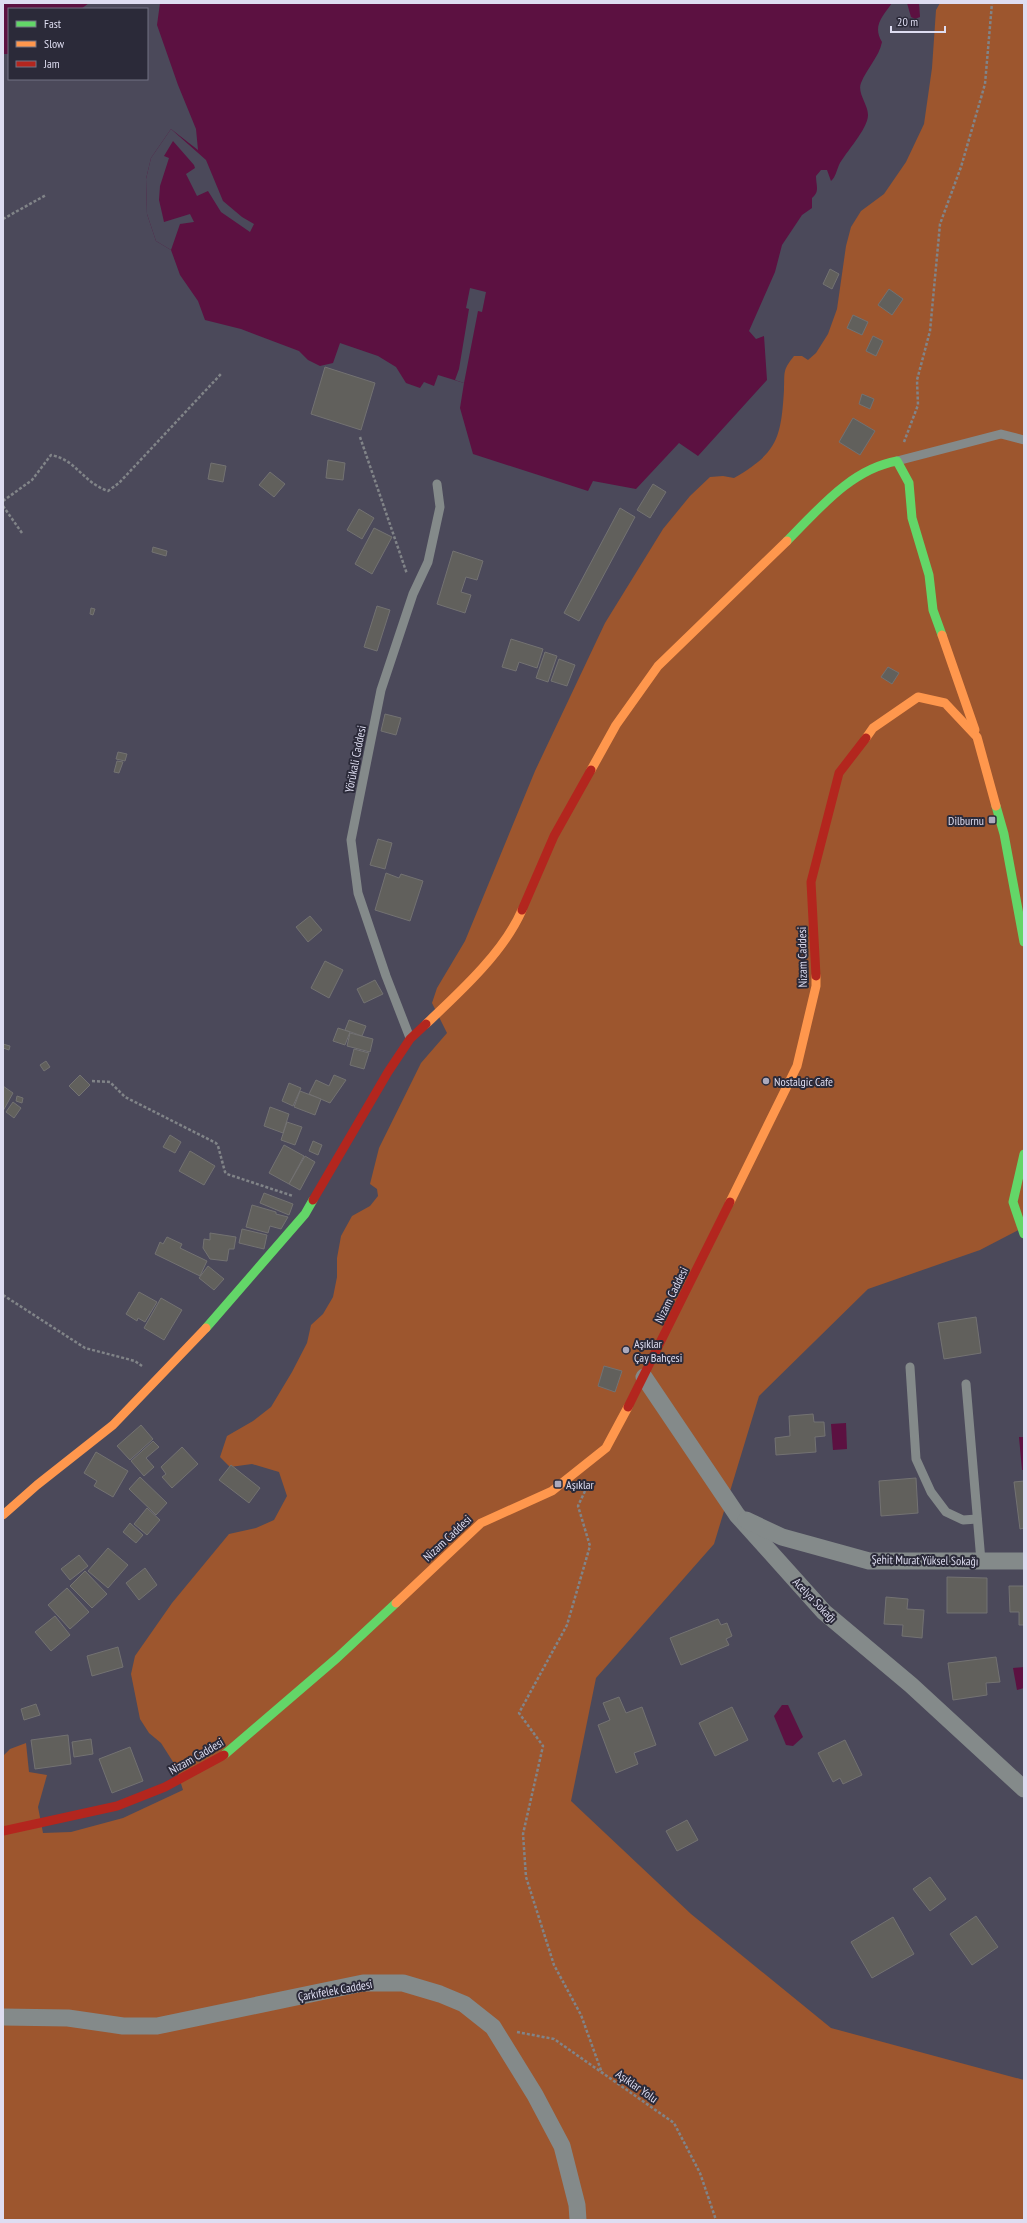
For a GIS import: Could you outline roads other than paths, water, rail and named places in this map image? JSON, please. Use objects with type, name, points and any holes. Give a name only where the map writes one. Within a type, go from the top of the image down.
[{"type":"street","points":[[3,1515],[37,1485],[113,1426],[209,1325],[305,1214],[388,1072],[410,1039],[462,990],[514,929],[554,836],[616,725],[658,666],[844,484],[885,463],[897,461],[910,483],[912,518],[929,575],[933,610],[977,737]]},
{"type":"street","name":"Nizam Caddesi","points":[[4,1830],[118,1806],[165,1787],[228,1753],[337,1658],[481,1523],[552,1491],[606,1448],[644,1377],[797,1066],[816,986],[811,882],[839,773],[874,728],[918,697],[945,703],[977,737],[1004,834],[1024,942]]},
{"type":"street","points":[[1024,1154],[1014,1202],[1024,1234]]},
{"type":"street","name":"Acelya Sokağı","points":[[644,1377],[737,1515],[824,1612],[911,1685],[1024,1789]]},
{"type":"street","name":"Şehit Murat Yüksel Sokağı","points":[[737,1515],[782,1537],[869,1561],[1024,1561]]},
{"type":"street","name":"Çarkıfelek Caddesi","points":[[3,2017],[68,2018],[123,2026],[157,2026],[363,1982],[404,1983],[440,1994],[464,2004],[493,2027],[535,2094],[562,2146],[577,2205],[578,2220]]},
{"type":"lane","points":[[897,461],[1001,434],[1024,440]]},
{"type":"lane","name":"Yörükali Caddesi","points":[[410,1039],[386,976],[358,893],[351,840],[381,690],[413,594],[428,562],[440,507],[437,484]]},
{"type":"lane","points":[[910,1367],[916,1459],[931,1492],[946,1512],[963,1520],[977,1519]]},
{"type":"lane","points":[[966,1384],[981,1561]]},
{"type":"place","name":"Dilburnu","points":[[992,820]]},
{"type":"place","name":"Nostalgic Cafe","points":[[766,1081]]},
{"type":"place","name":"Aşıklar Çay Bahçesi","points":[[626,1350]]},
{"type":"place","name":"Aşıklar","points":[[558,1484]]}]
